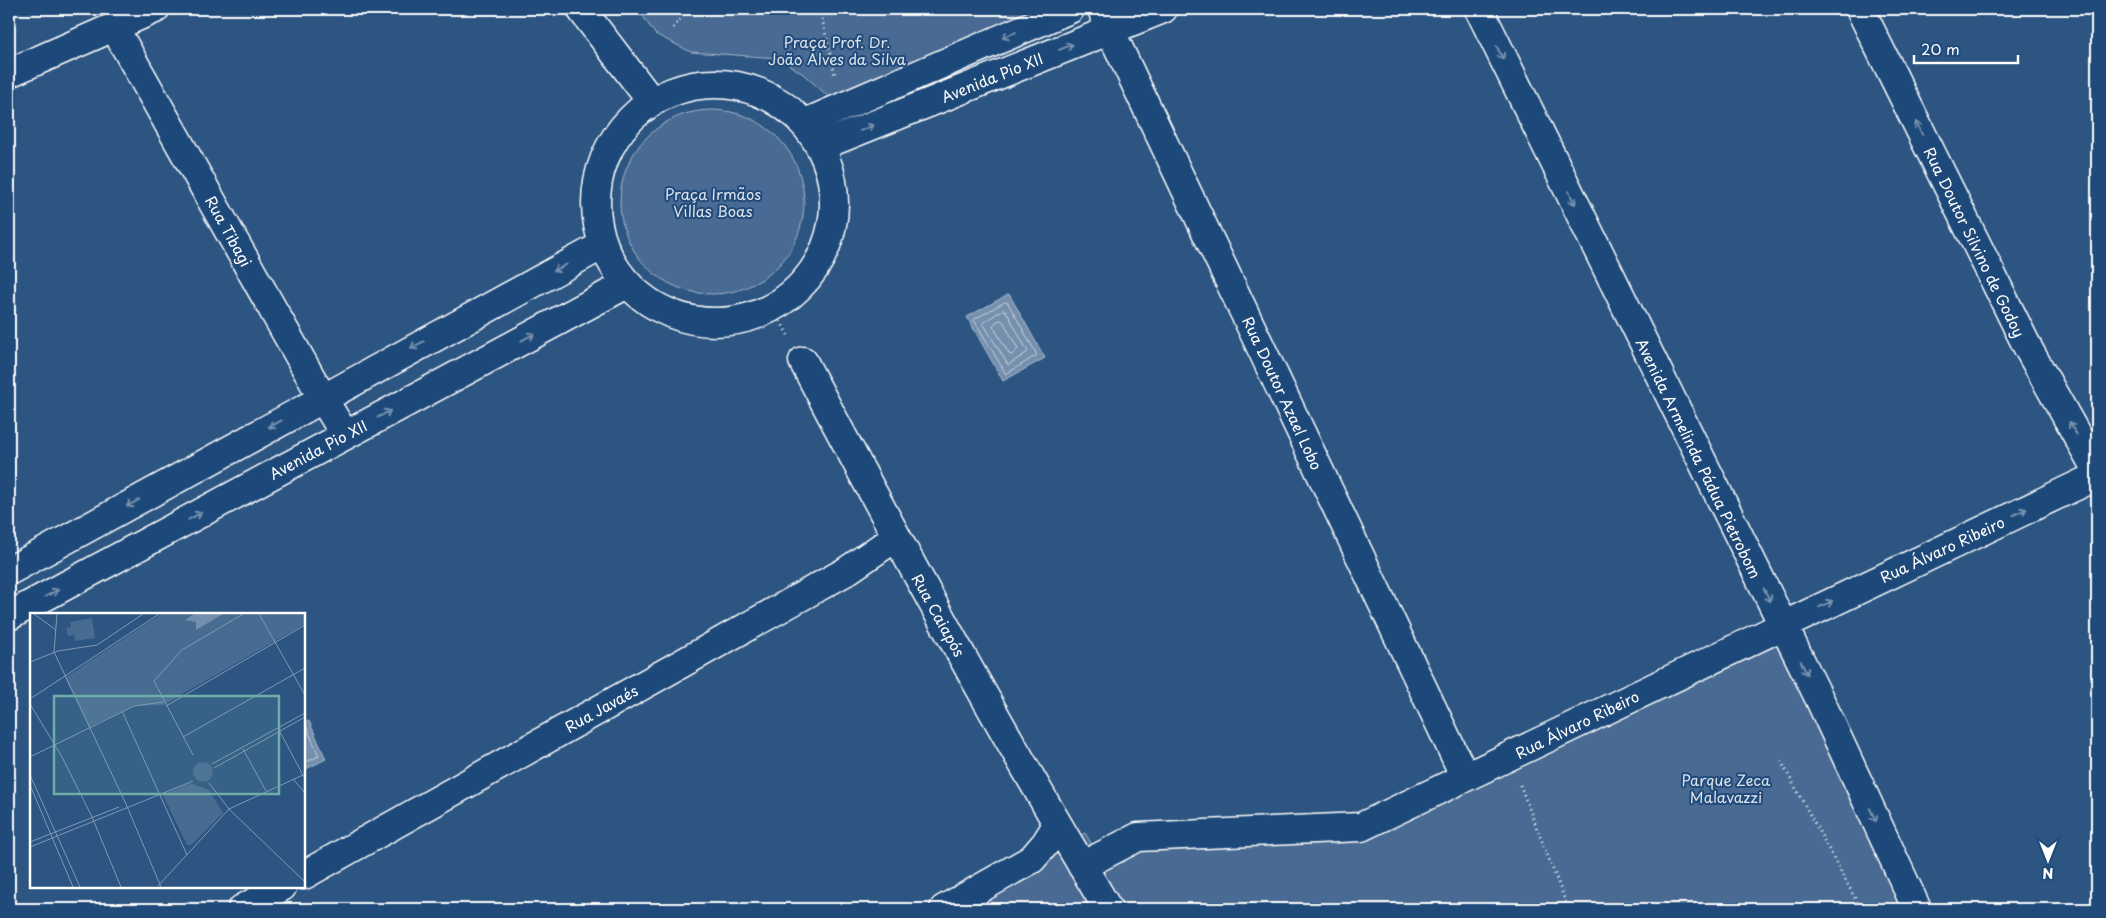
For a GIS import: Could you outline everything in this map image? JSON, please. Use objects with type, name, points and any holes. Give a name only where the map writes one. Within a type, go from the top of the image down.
[{"type":"street","points":[[9,73],[155,9]]},
{"type":"street","points":[[581,9],[652,102]]},
{"type":"street","name":"Avenida Pio XII","points":[[805,123],[1070,9]]},
{"type":"street","name":"Avenida Pio XII","points":[[821,146],[1106,19],[1163,9]]},
{"type":"street","name":"Avenida Armelinda Pádua Pietrobom","points":[[1478,9],[1820,700],[1917,909]]},
{"type":"street","name":"Rua Doutor Silvino de Godoy","points":[[1860,9],[2029,350],[2097,471]]},
{"type":"street","name":"Rua Doutor Azael Lobo","points":[[1106,19],[1465,777]]},
{"type":"street","name":"Rua Tibagi","points":[[114,27],[322,397],[345,434]]},
{"type":"street","points":[[716,83],[749,88],[779,102],[805,123],[821,146],[834,181],[835,218],[824,254],[802,285],[772,308],[735,321],[695,320],[658,308],[627,284],[603,245],[596,213],[598,180],[608,149],[627,122],[652,102],[682,88],[716,83]]},
{"type":"street","points":[[9,571],[322,397],[603,245]]},
{"type":"street","name":"Avenida Pio XII","points":[[9,616],[627,284]]},
{"type":"street","name":"Rua Caiapós","points":[[803,361],[896,538],[1057,825],[1082,866]]},
{"type":"street","name":"Rua Álvaro Ribeiro","points":[[1082,866],[1138,837],[1361,827],[2097,476]]},
{"type":"street","name":"Rua Javaés","points":[[305,874],[836,577],[896,538]]},
{"type":"street","points":[[944,909],[1032,860],[1057,825]]},
{"type":"street","points":[[1082,866],[1108,909]]},
{"type":"street","points":[[242,909],[280,888]]},
{"type":"path","points":[[673,28],[688,9]]},
{"type":"path","points":[[820,9],[837,85]]},
{"type":"path","points":[[1509,758],[1569,909]]},
{"type":"path","points":[[1781,760],[1862,909]]},
{"type":"green space","name":"Praça Prof. Dr. João Alves da Silva","points":[[638,9],[1047,9],[830,98],[803,74],[779,58],[691,52],[655,34]]},
{"type":"green space","name":"Praça Irmãos Villas Boas","points":[[712,110],[730,112],[747,117],[777,137],[797,167],[802,184],[804,202],[802,220],[797,237],[777,267],[747,287],[730,292],[712,294],[694,292],[677,287],[647,267],[627,237],[622,220],[620,202],[622,184],[627,167],[647,137],[677,117],[694,112]]},
{"type":"green space","name":"Parque Zeca Malavazzi","points":[[1782,626],[1917,909],[951,909],[1085,833],[1095,850],[1362,825]]},
{"type":"water","points":[[1009,294],[1045,358],[1003,381],[967,317]]},
{"type":"water","points":[[309,721],[326,759],[306,769],[305,766],[305,723]]}]
